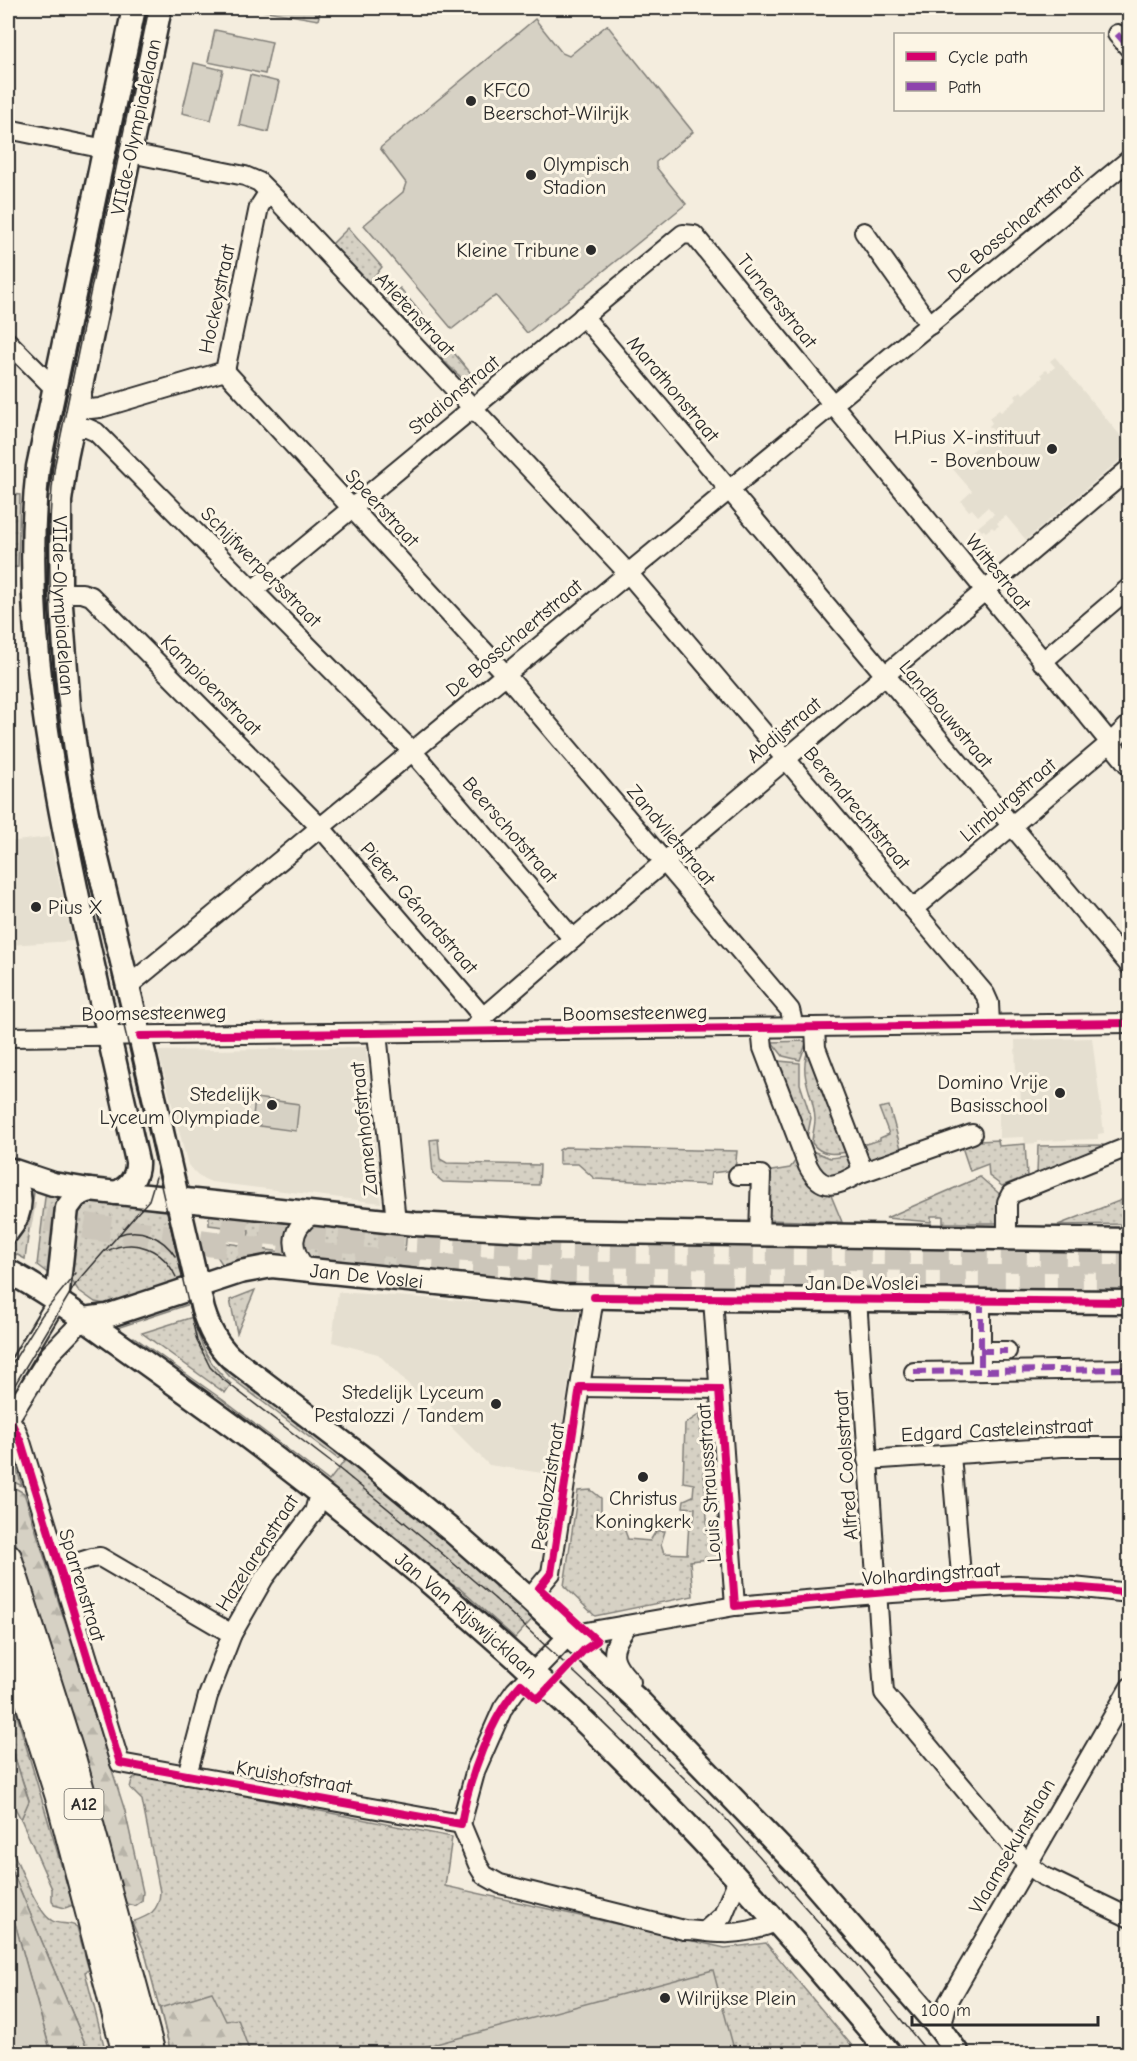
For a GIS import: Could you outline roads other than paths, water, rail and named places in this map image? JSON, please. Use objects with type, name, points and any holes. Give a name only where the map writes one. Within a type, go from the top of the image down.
[{"type":"highway","name":"A12","points":[[8,1557],[73,1761],[152,2054]]},
{"type":"highway","name":"A12","points":[[8,1636],[59,1797],[126,2054]]},
{"type":"main road","name":"VIIde-Olympiadelaan","points":[[116,1193],[124,1189],[134,1178],[137,1161],[58,804],[44,715],[37,640],[33,516],[38,467],[134,8]]},
{"type":"main road","name":"VIIde-Olympiadelaan","points":[[160,8],[72,428],[60,501],[60,593],[69,707],[79,775],[178,1200]]},
{"type":"main road","points":[[8,1171],[53,1184],[89,1190],[311,1215],[396,1222],[543,1231],[1130,1240]]},
{"type":"main road","points":[[8,1171],[18,1189],[21,1203],[16,1222],[8,1232]]},
{"type":"main road","points":[[57,1301],[67,1208],[76,1196],[89,1190]]},
{"type":"main road","points":[[178,1200],[209,1328],[221,1348],[358,1454],[529,1599],[641,1703],[802,1870],[941,2030],[958,2054]]},
{"type":"main road","name":"Jan De Voslei","points":[[84,1319],[107,1316],[255,1268],[272,1266],[563,1296],[1130,1302]]},
{"type":"main road","name":"Jan Van Rijswijcklaan","points":[[8,1271],[84,1319],[185,1391],[320,1491],[437,1588],[532,1673],[691,1828],[777,1921],[890,2054]]},
{"type":"street","points":[[1117,34],[1130,49]]},
{"type":"street","points":[[8,129],[105,149]]},
{"type":"street","name":"Atletenstraat","points":[[130,153],[245,176],[259,182],[628,573]]},
{"type":"street","name":"De Bosschaertstraat","points":[[127,987],[1130,159]]},
{"type":"street","name":"Hockeystraat","points":[[100,408],[225,371],[259,207],[268,193]]},
{"type":"street","points":[[864,232],[930,324]]},
{"type":"street","name":"Stadionstraat","points":[[253,590],[683,234]]},
{"type":"street","name":"Turnersstraat","points":[[683,234],[694,235],[833,405]]},
{"type":"street","name":"Marathonstraat","points":[[583,316],[728,491]]},
{"type":"street","points":[[8,342],[55,389]]},
{"type":"street","name":"Speerstraat","points":[[225,371],[506,675]]},
{"type":"street","points":[[78,402],[90,409],[100,408]]},
{"type":"street","name":"Wittestraat","points":[[833,405],[1130,767]]},
{"type":"street","points":[[72,428],[87,428],[96,432],[96,416],[100,408]]},
{"type":"street","name":"Schijfwerpersstraat","points":[[96,432],[412,751]]},
{"type":"street","name":"Abdijstraat","points":[[471,1031],[483,1017],[664,861],[1130,468]]},
{"type":"street","name":"Landbouwstraat","points":[[728,491],[1130,966]]},
{"type":"street","name":"Berendrechtstraat","points":[[628,573],[985,994],[989,1004],[990,1024]]},
{"type":"street","points":[[1042,662],[1130,587]]},
{"type":"street","name":"Kampioenstraat","points":[[60,593],[82,592],[91,596],[321,828]]},
{"type":"street","name":"Zandvlietstraat","points":[[506,675],[790,1010],[794,1027]]},
{"type":"street","name":"Limburgstraat","points":[[914,909],[1130,724]]},
{"type":"street","name":"Beerschotstraat","points":[[412,751],[573,939]]},
{"type":"street","name":"Pieter Génardstraat","points":[[321,828],[483,1017]]},
{"type":"street","name":"Boomsesteenweg","points":[[8,1037],[1130,1023]]},
{"type":"street","points":[[815,1027],[816,1048],[859,1159],[861,1166],[858,1174]]},
{"type":"street","points":[[761,1028],[763,1048],[813,1174],[819,1182],[827,1185],[837,1184],[858,1174],[972,1134]]},
{"type":"street","name":"Zamenhofstraat","points":[[377,1032],[396,1222]]},
{"type":"street","points":[[1007,1238],[1007,1202],[1011,1194],[1130,1146]]},
{"type":"street","points":[[738,1174],[761,1175],[759,1234]]},
{"type":"street","points":[[307,1270],[296,1256],[294,1240],[300,1225],[311,1215]]},
{"type":"street","name":"Pestalozzistraat","points":[[529,1599],[551,1573],[594,1297]]},
{"type":"street","name":"Louis Straussstraat","points":[[713,1299],[735,1606]]},
{"type":"street","name":"Alfred Coolsstraat","points":[[857,1299],[884,1693],[1027,1864],[1043,1876],[1130,1918]]},
{"type":"street","points":[[981,1300],[981,1371]]},
{"type":"street","points":[[8,1383],[57,1301]]},
{"type":"street","points":[[8,1420],[50,1354],[84,1319]]},
{"type":"street","points":[[980,1351],[1007,1351]]},
{"type":"street","points":[[914,1372],[1130,1369]]},
{"type":"street","name":"Louis Straussstraat","points":[[580,1387],[719,1389]]},
{"type":"street","name":"Sparrenstraat","points":[[8,1420],[16,1429],[21,1442],[120,1763]]},
{"type":"street","name":"Edgard Casteleinstraat","points":[[867,1460],[1062,1447],[1130,1447]]},
{"type":"street","points":[[951,1455],[962,1587]]},
{"type":"street","name":"Hazelarenstraat","points":[[187,1775],[208,1696],[232,1634],[264,1578],[314,1512],[320,1491]]},
{"type":"street","points":[[60,1568],[100,1557],[232,1634]]},
{"type":"street","name":"Volhardingstraat","points":[[568,1635],[735,1606],[962,1587],[1017,1585],[1083,1587],[1130,1593]]},
{"type":"street","points":[[628,1625],[616,1642],[613,1656],[621,1671],[640,1691],[641,1703]]},
{"type":"street","points":[[568,1635],[509,1698],[493,1728],[473,1779],[461,1824],[478,1867],[484,1875],[500,1884],[684,1930],[722,1933],[760,1928],[777,1921]]},
{"type":"street","name":"Vlaamsekunstlaan","points":[[941,2030],[947,2004],[1130,1687]]},
{"type":"street","name":"Kruishofstraat","points":[[120,1763],[461,1824]]},
{"type":"street","points":[[706,1930],[723,1915],[738,1879]]},
{"type":"tunnel","points":[[8,1211],[92,1227],[250,1249],[408,1265],[561,1274],[754,1278],[1130,1278]]},
{"type":"tunnel","points":[[222,1227],[411,1246],[560,1254],[1130,1260]]},
{"type":"tram line","points":[[149,8],[55,464],[50,521],[52,635],[57,692],[73,806],[197,1341],[210,1367],[221,1378],[337,1467],[426,1540],[494,1598],[602,1698],[726,1819],[856,1964],[929,2054]]},
{"type":"tram line","points":[[8,1396],[75,1285],[149,1200],[156,1177]]},
{"type":"tram line","points":[[118,1235],[134,1232],[150,1235],[164,1243],[175,1256]]},
{"type":"tram line","points":[[107,1251],[128,1245],[147,1248],[164,1259],[176,1277]]},
{"type":"tram line","points":[[8,1370],[42,1315],[76,1273]]},
{"type":"place","name":"KFCO Beerschot-Wilrijk","points":[[471,101]]},
{"type":"place","name":"Olympisch Stadion","points":[[531,175]]},
{"type":"place","name":"Kleine Tribune","points":[[591,250]]},
{"type":"place","name":"H.Pius X-instituut - Bovenbouw","points":[[1052,449]]},
{"type":"place","name":"Pius X","points":[[36,907]]},
{"type":"place","name":"Domino Vrije Basisschool","points":[[1060,1093]]},
{"type":"place","name":"Stedelijk Lyceum Olympiade","points":[[272,1105]]},
{"type":"place","name":"Stedelijk Lyceum Pestalozzi / Tandem","points":[[496,1404]]},
{"type":"place","name":"Christus Koningkerk","points":[[643,1477]]},
{"type":"place","name":"Wilrijkse Plein","points":[[665,1998]]}]
